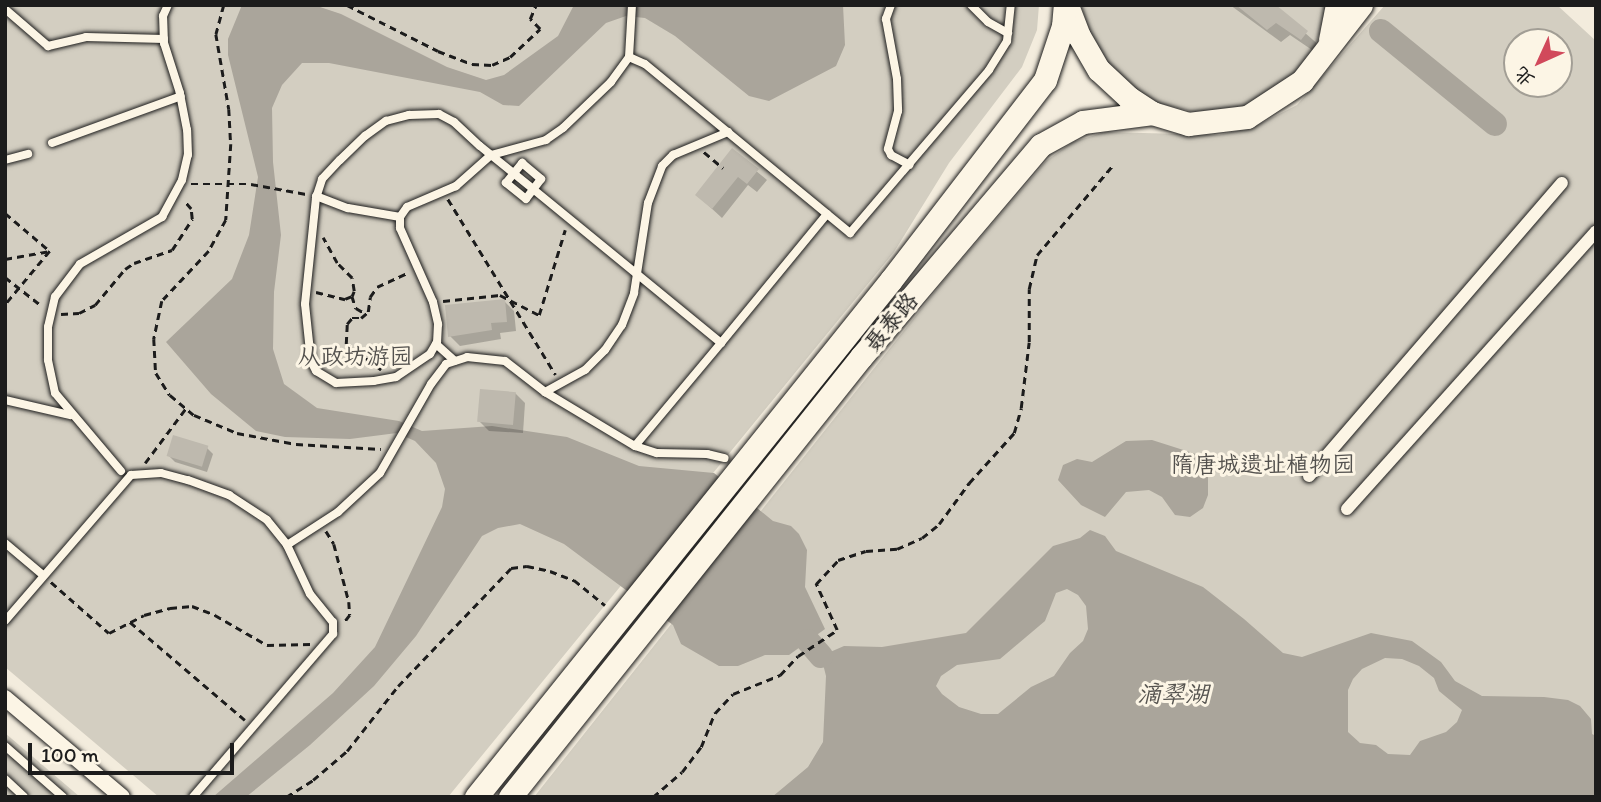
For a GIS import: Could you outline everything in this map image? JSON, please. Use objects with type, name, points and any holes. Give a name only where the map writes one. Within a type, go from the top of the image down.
[{"type":"main road","points":[[1066,5],[1079,36],[1099,70],[1129,98],[1152,113]]},
{"type":"main road","name":"聂泰路","points":[[476,797],[879,295],[1045,80],[1063,26],[1066,5]]},
{"type":"main road","points":[[1329,47],[1336,5]]},
{"type":"main road","name":"聂泰路","points":[[516,790],[900,312],[1041,145],[1083,121],[1152,113],[1188,124],[1247,117],[1303,81],[1361,5]]},
{"type":"street","points":[[1309,475],[1562,183]]},
{"type":"street","points":[[1347,509],[1596,231]]},
{"type":"street","points":[[5,698],[122,797]]},
{"type":"lane","points":[[168,5],[163,16],[164,39],[181,96],[187,130],[188,155],[181,183],[162,217],[80,264],[55,297],[51,312],[48,360],[55,393],[121,471],[134,474],[160,472],[229,495],[267,520],[287,545],[310,594],[333,622],[329,640],[193,797]]},
{"type":"lane","points":[[632,5],[629,57],[611,82],[563,128],[546,140],[491,155],[444,192],[407,207],[400,217],[400,228],[433,302],[438,324],[436,344],[430,354],[417,366],[396,377],[352,384],[336,383],[316,372],[308,339],[306,291],[311,225],[322,179],[365,136],[386,121],[409,115],[439,114],[454,122],[491,155],[721,343]]},
{"type":"lane","points":[[891,5],[886,19],[897,79],[898,111],[888,149],[891,155],[910,165]]},
{"type":"lane","points":[[971,5],[988,22],[1008,33]]},
{"type":"lane","points":[[629,57],[646,64],[850,233],[989,70],[1008,33],[1011,5]]},
{"type":"lane","points":[[5,9],[46,48],[86,37],[164,39]]},
{"type":"lane","points":[[52,143],[181,96]]},
{"type":"lane","points":[[545,392],[584,370],[616,333],[634,293],[648,203],[662,166],[673,155],[729,132]]},
{"type":"lane","points":[[5,160],[28,154]]},
{"type":"lane","points":[[316,196],[348,208],[400,217]]},
{"type":"lane","points":[[635,446],[827,214]]},
{"type":"lane","points":[[436,344],[455,361]]},
{"type":"lane","points":[[287,545],[321,524],[380,473],[430,384],[446,364],[467,356],[505,361],[545,392],[635,446],[656,453],[707,454],[725,458]]},
{"type":"lane","points":[[5,400],[71,415]]},
{"type":"lane","points":[[120,488],[121,471]]},
{"type":"lane","points":[[5,621],[134,474]]},
{"type":"lane","points":[[5,543],[43,575]]},
{"type":"lane","points":[[5,746],[64,797]]},
{"type":"lane","points":[[5,779],[24,797]]},
{"type":"path","points":[[224,5],[216,34],[229,109],[230,184],[226,220],[209,251],[162,301],[154,339],[156,373],[170,395],[194,415],[237,432],[296,444],[350,450],[395,447]]},
{"type":"path","points":[[348,6],[438,51],[472,64],[492,65],[510,57],[540,29],[530,19],[536,5]]},
{"type":"path","points":[[696,146],[723,168]]},
{"type":"path","points":[[653,797],[682,772],[701,747],[715,713],[733,694],[780,675],[798,656],[837,630],[816,584],[838,560],[866,551],[897,549],[922,538],[939,524],[969,483],[1014,433],[1023,395],[1029,342],[1029,289],[1037,256],[1115,164]]},
{"type":"path","points":[[181,183],[251,184],[316,196]]},
{"type":"path","points":[[444,192],[562,384]]},
{"type":"path","points":[[5,276],[51,312],[79,313],[95,305],[125,269],[172,250],[192,219],[191,209],[177,193]]},
{"type":"path","points":[[5,213],[50,251]]},
{"type":"path","points":[[433,302],[500,295],[539,315],[569,218]]},
{"type":"path","points":[[311,225],[352,278],[352,296],[356,308],[366,314]]},
{"type":"path","points":[[5,259],[50,251]]},
{"type":"path","points":[[5,305],[50,251]]},
{"type":"path","points":[[366,314],[370,297],[377,286],[419,268]]},
{"type":"path","points":[[306,291],[345,299],[352,296]]},
{"type":"path","points":[[366,314],[352,318],[347,324],[346,344],[361,358],[396,377]]},
{"type":"path","points":[[134,474],[186,408]]},
{"type":"path","points":[[321,524],[334,544],[349,602],[350,615],[343,625],[333,631]]},
{"type":"path","points":[[286,797],[313,780],[347,751],[398,686],[511,568],[527,566],[550,570],[574,580],[605,605]]},
{"type":"path","points":[[43,575],[109,633],[130,622],[170,608],[192,606],[215,615],[267,645],[296,647],[329,640]]},
{"type":"path","points":[[130,622],[253,727]]},
{"type":"green space","name":"从政坊游园","points":[[5,5],[1039,5],[1037,30],[1022,67],[949,163],[894,252],[448,797],[159,797],[5,667]]},
{"type":"green space","points":[[1081,5],[1328,5],[1315,47],[1297,73],[1245,107],[1199,113],[1153,102],[1126,86],[1095,48]]},
{"type":"green space","name":"隋唐城遗址植物园","points":[[1385,5],[1557,5],[1596,41],[1596,797],[534,797],[941,284],[1046,161],[1073,142],[1105,132],[1219,135],[1254,127],[1297,105]]},
{"type":"green space","points":[[5,733],[80,797],[5,797]]},
{"type":"water","points":[[242,5],[314,5],[341,14],[447,67],[486,80],[504,75],[558,36],[574,5],[843,5],[845,45],[836,66],[769,101],[749,96],[675,36],[645,18],[626,16],[606,23],[519,106],[503,105],[480,92],[329,63],[302,63],[282,85],[272,108],[273,162],[281,235],[274,292],[273,349],[284,384],[317,408],[399,421],[422,431],[492,426],[567,437],[639,466],[714,473],[773,521],[791,526],[799,534],[807,550],[805,587],[825,629],[789,655],[765,655],[738,666],[719,666],[681,644],[673,625],[564,544],[520,524],[498,528],[482,536],[416,636],[374,686],[310,745],[246,797],[213,797],[333,693],[375,647],[442,507],[445,489],[436,463],[415,441],[397,433],[350,439],[285,437],[256,431],[211,394],[166,342],[232,279],[249,235],[258,177],[228,55],[228,39]]},
{"type":"water","points":[[1152,440],[1199,455],[1208,474],[1208,495],[1203,508],[1190,517],[1175,515],[1162,497],[1149,490],[1126,492],[1105,517],[1081,505],[1058,480],[1063,465],[1077,459],[1092,462],[1126,441]]},
{"type":"water","name":"滴翠湖","points":[[1090,530],[1105,536],[1116,551],[1203,587],[1283,653],[1302,657],[1371,633],[1412,641],[1441,662],[1455,681],[1482,696],[1544,697],[1568,700],[1580,706],[1591,719],[1592,734],[1596,736],[1596,797],[772,797],[808,767],[823,742],[826,676],[821,656],[844,646],[882,647],[966,633],[1053,546],[1080,538]],"holes":[[[1067,589],[1078,595],[1086,606],[1088,629],[1083,641],[1070,653],[1054,676],[1031,687],[998,714],[981,714],[959,707],[942,694],[936,686],[941,676],[957,665],[1000,659],[1045,621],[1056,593]],[[1385,658],[1402,659],[1419,666],[1434,678],[1439,691],[1462,710],[1457,722],[1446,732],[1420,741],[1410,755],[1388,754],[1376,745],[1360,743],[1348,732],[1348,690],[1353,679],[1362,669]]]},
{"type":"building","points":[[1236,5],[1276,5],[1308,31],[1301,40],[1276,23],[1267,30]]},
{"type":"building","points":[[732,148],[759,169],[747,184],[738,177],[712,209],[695,195]]},
{"type":"building","points":[[505,299],[507,322],[491,323],[492,330],[448,337],[445,305]]},
{"type":"building","points":[[480,389],[516,392],[513,425],[477,422]]},
{"type":"building","points":[[173,435],[208,446],[202,467],[167,456]]},
{"type":"waterway","points":[[1381,31],[1495,124]]},
{"type":"waterway","points":[[808,641],[821,656]]}]
